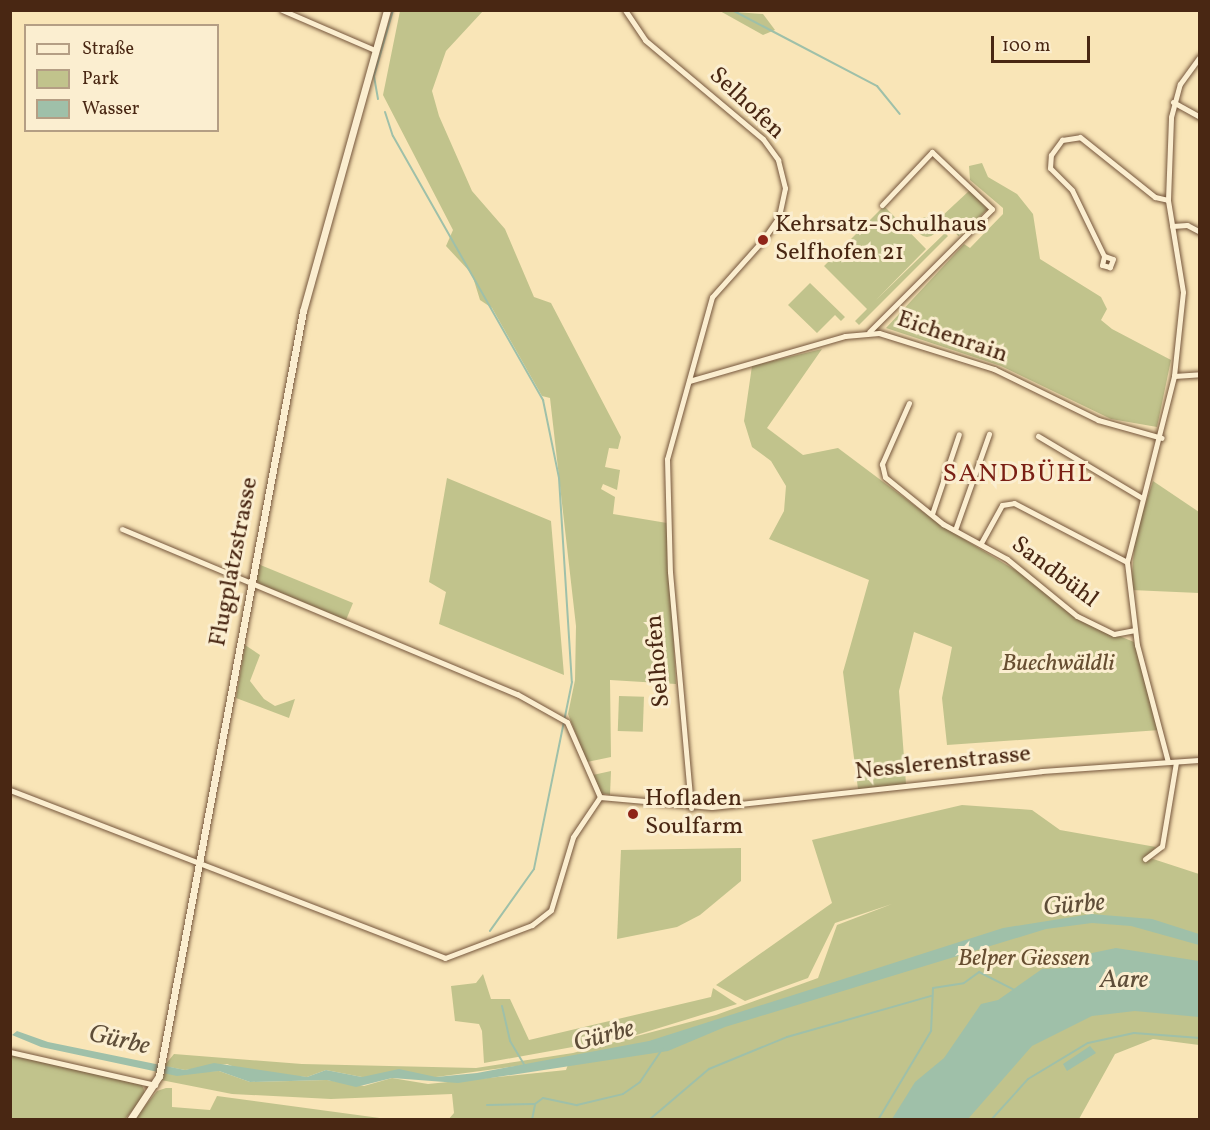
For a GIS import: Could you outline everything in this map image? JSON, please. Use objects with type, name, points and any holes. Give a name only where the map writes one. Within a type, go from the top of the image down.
[{"type":"street","points":[[282,10],[375,50]]},
{"type":"street","name":"Flugplatzstrasse","points":[[130,1119],[159,1076],[303,311],[387,10]]},
{"type":"street","name":"Selhofen","points":[[625,10],[645,40],[763,139],[784,177],[778,216],[712,297],[667,465],[691,808]]},
{"type":"street","points":[[1168,762],[1134,630],[1127,562],[1142,498],[1162,438],[1174,376],[1183,292],[1168,200],[1173,102],[1200,56]]},
{"type":"street","points":[[1173,102],[1200,117]]},
{"type":"street","points":[[1104,256],[1072,190],[1050,168],[1050,154],[1062,140],[1080,137],[1155,197],[1168,200]]},
{"type":"street","points":[[869,332],[992,209],[932,152],[882,205]]},
{"type":"street","points":[[1172,226],[1187,225],[1200,232]]},
{"type":"street","name":"Eichenrain","points":[[689,381],[869,332],[994,369],[1098,420],[1162,438]]},
{"type":"street","points":[[1174,376],[1200,374]]},
{"type":"street","name":"Sandbühl","points":[[909,404],[882,472],[932,514],[955,530],[981,543],[1090,624],[1114,634],[1134,630]]},
{"type":"street","points":[[932,514],[959,434]]},
{"type":"street","points":[[955,530],[989,434]]},
{"type":"street","points":[[1038,436],[1142,498]]},
{"type":"street","points":[[981,543],[1002,505],[1014,503],[1127,562]]},
{"type":"street","points":[[122,529],[518,694],[564,720],[600,797]]},
{"type":"street","name":"Nesslerenstrasse","points":[[691,808],[1200,760]]},
{"type":"street","points":[[1145,859],[1162,846],[1176,762]]},
{"type":"street","points":[[10,790],[446,958],[532,925],[551,910],[573,837],[600,797]]},
{"type":"street","points":[[600,797],[691,808]]},
{"type":"street","points":[[10,1052],[155,1085]]},
{"type":"green space","points":[[400,11],[483,11],[446,51],[432,91],[439,116],[472,191],[505,229],[534,297],[551,303],[621,437],[618,449],[609,448],[605,467],[620,470],[617,490],[603,484],[601,489],[615,497],[613,514],[667,523],[676,684],[610,680],[611,757],[587,762],[568,714],[575,680],[576,626],[550,398],[542,396],[492,308],[480,300],[472,274],[446,246],[453,230],[383,95]]},
{"type":"green space","points":[[720,11],[763,14],[775,30],[763,35]]},
{"type":"green space","points":[[982,163],[988,177],[1017,194],[1033,214],[1040,259],[1101,297],[1107,309],[1101,320],[1112,329],[1171,360],[1157,427],[1111,419],[1001,366],[886,328],[964,244],[970,248],[1003,214],[1003,208],[970,180],[969,166]]},
{"type":"green space","points":[[970,190],[988,209],[958,236],[941,217]]},
{"type":"green space","points":[[884,206],[926,249],[876,300],[945,233],[948,236],[859,325],[855,321],[867,309],[824,266]]},
{"type":"green space","points":[[927,217],[934,220],[937,227],[934,234],[927,237],[920,234],[917,227],[920,220]]},
{"type":"green space","points":[[810,283],[845,317],[841,321],[835,315],[817,333],[788,305]]},
{"type":"green space","name":"Buechwäldli","points":[[822,349],[767,428],[803,455],[838,448],[942,526],[1025,576],[1075,618],[1134,642],[1160,730],[947,745],[942,698],[952,647],[914,632],[899,691],[906,784],[858,789],[843,672],[869,580],[769,539],[784,511],[786,486],[771,461],[752,447],[744,421],[752,366]]},
{"type":"green space","points":[[447,478],[551,521],[564,675],[439,624],[446,592],[429,582]]},
{"type":"green space","points":[[1153,481],[1199,512],[1199,593],[1131,590],[1135,535]]},
{"type":"green space","points":[[258,564],[353,603],[346,620],[260,584],[255,579]]},
{"type":"green space","points":[[245,645],[260,655],[250,681],[264,699],[275,706],[295,699],[289,718],[236,698]]},
{"type":"green space","points":[[619,696],[644,697],[643,732],[618,731]]},
{"type":"green space","points":[[611,771],[610,795],[601,793],[593,775]]},
{"type":"green space","name":"Belper Giessen","points":[[962,805],[1032,810],[1060,830],[1156,847],[1147,857],[1199,874],[1199,1045],[1153,1039],[1115,1054],[1079,1119],[448,1120],[454,1113],[452,1094],[331,1099],[232,1094],[161,1080],[163,1073],[219,1071],[250,1082],[327,1080],[364,1086],[392,1078],[428,1084],[566,1070],[570,1059],[436,1077],[362,1077],[326,1070],[307,1077],[247,1072],[227,1064],[185,1070],[164,1066],[174,1054],[302,1064],[476,1068],[573,1053],[716,1015],[818,978],[837,925],[892,904],[835,923],[808,978],[745,1001],[716,985],[832,903],[812,840]]},
{"type":"green space","points":[[741,848],[741,881],[700,915],[677,927],[617,939],[621,850]]},
{"type":"green space","points":[[483,974],[491,999],[510,999],[529,1040],[711,997],[713,988],[737,1004],[633,1036],[484,1063],[482,1031],[479,1024],[455,1021],[451,986],[476,983]]},
{"type":"green space","points":[[10,1054],[142,1085],[146,1095],[125,1119],[11,1119]]},
{"type":"green space","points":[[172,1088],[172,1107],[210,1110],[217,1096],[387,1119],[134,1120],[157,1091]]},
{"type":"water","points":[[1091,914],[1152,919],[1199,934],[1199,945],[1131,926],[1092,923],[1046,929],[725,1027],[668,1051],[458,1083],[392,1078],[356,1087],[327,1080],[250,1082],[219,1071],[177,1076],[41,1047],[12,1035],[17,1031],[48,1042],[185,1070],[214,1063],[307,1077],[326,1070],[362,1077],[399,1069],[436,1077],[477,1073],[649,1041],[1003,928]]},
{"type":"water","name":"Aare","points":[[1116,948],[1199,961],[1199,1017],[1135,1011],[1092,1016],[1032,1046],[968,1119],[892,1119],[915,1082],[944,1058],[981,1004],[998,1000],[1042,969],[1067,968],[1092,953]]},
{"type":"water","points":[[1090,1046],[1096,1053],[1067,1071],[1063,1064]]},
{"type":"waterway","points":[[378,99],[374,76],[393,10]]},
{"type":"waterway","points":[[732,10],[877,86],[900,114]]},
{"type":"waterway","points":[[385,112],[393,136],[543,400],[559,478],[572,682],[534,869],[490,931]]},
{"type":"waterway","points":[[878,1120],[931,1031],[933,988],[964,983],[979,972],[1014,990]]},
{"type":"waterway","points":[[649,1120],[709,1069],[787,1037],[931,996]]},
{"type":"waterway","points":[[502,1006],[510,1041],[526,1068]]},
{"type":"waterway","points":[[991,1120],[1028,1079],[1088,1043],[1134,1033],[1200,1038]]},
{"type":"waterway","points":[[532,1120],[535,1104],[543,1098],[577,1105],[623,1094],[640,1082],[663,1048]]},
{"type":"waterway","points":[[487,1105],[534,1104]]},
{"type":"waterway","points":[[580,1120],[593,1120]]},
{"type":"place","name":"Kehrsatz-Schulhaus Selfhofen 21","points":[[763,240]]},
{"type":"place","name":"Hofladen Soulfarm","points":[[633,814]]},
{"type":"district","name":"SANDBÜHL","points":[[1018,475]]},
{"type":"water label","name":"Gürbe","points":[[1074,906]]},
{"type":"water label","name":"Gürbe","points":[[604,1037]]},
{"type":"water label","name":"Gürbe","points":[[119,1041]]}]
